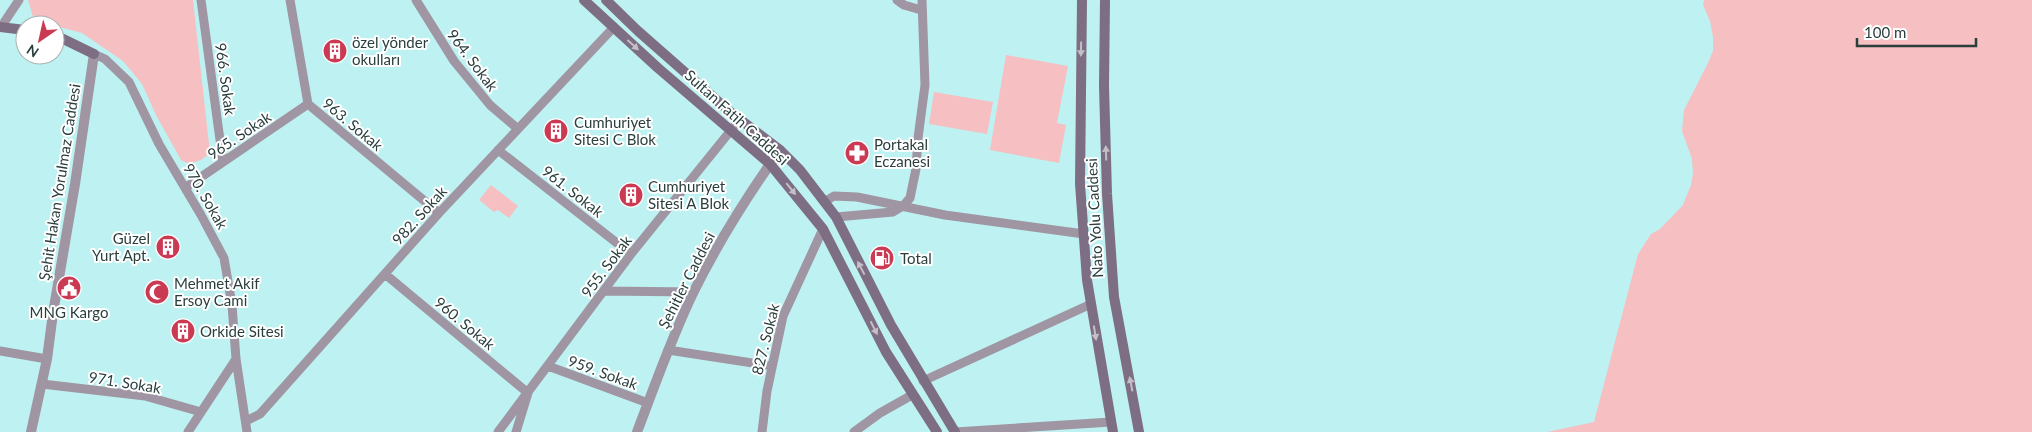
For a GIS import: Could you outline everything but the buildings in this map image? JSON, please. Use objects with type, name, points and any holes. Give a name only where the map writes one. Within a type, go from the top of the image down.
[{"type":"main road","name":"Sultan Fatih Caddesi","points":[[584,0],[770,164],[823,229],[886,352],[937,432]]},
{"type":"main road","name":"Sultan Fatih Caddesi","points":[[606,0],[638,31],[740,119],[780,150],[800,170],[836,217],[891,325],[955,432]]},
{"type":"main road","name":"Nato Yolu Caddesi","points":[[1082,0],[1080,184],[1087,280],[1112,427]]},
{"type":"main road","name":"Nato Yolu Caddesi","points":[[1106,0],[1104,96],[1107,194],[1113,288],[1140,432]]},
{"type":"main road","points":[[0,27],[15,29]]},
{"type":"main road","name":"970. Sokak","points":[[65,40],[94,54]]},
{"type":"street","points":[[0,27],[19,0]]},
{"type":"street","name":"966. Sokak","points":[[201,0],[223,162]]},
{"type":"street","name":"963. Sokak","points":[[290,0],[308,104],[440,213]]},
{"type":"street","name":"964. Sokak","points":[[416,0],[454,61],[490,105],[518,129]]},
{"type":"street","points":[[897,0],[904,5],[921,10]]},
{"type":"street","points":[[836,217],[893,212],[903,206],[910,198],[916,169],[925,85],[922,0]]},
{"type":"street","name":"982. Sokak","points":[[246,421],[260,414],[440,213],[614,27]]},
{"type":"street","name":"970. Sokak","points":[[94,54],[105,59],[129,82],[159,144],[224,258],[232,305],[236,359],[247,432]]},
{"type":"street","name":"Şehit Hakan Yorulmaz Caddesi","points":[[31,432],[47,359],[52,313],[75,184],[94,54]]},
{"type":"street","name":"965. Sokak","points":[[185,188],[308,104]]},
{"type":"street","name":"955. Sokak","points":[[498,432],[631,254],[740,119]]},
{"type":"street","name":"961. Sokak","points":[[498,150],[631,254]]},
{"type":"street","name":"Şehitler Caddesi","points":[[637,432],[668,350],[710,260],[780,150]]},
{"type":"street","points":[[824,202],[834,196],[857,197],[955,216],[1084,234]]},
{"type":"street","name":"827. Sokak","points":[[762,432],[767,391],[783,316],[823,229]]},
{"type":"street","name":"960. Sokak","points":[[385,274],[528,393]]},
{"type":"street","points":[[604,291],[694,292]]},
{"type":"street","points":[[923,380],[1091,304]]},
{"type":"street","points":[[668,350],[772,366]]},
{"type":"street","points":[[0,352],[47,359]]},
{"type":"street","points":[[188,432],[236,359]]},
{"type":"street","name":"959. Sokak","points":[[548,366],[648,403]]},
{"type":"street","name":"971. Sokak","points":[[42,384],[145,396],[202,412]]},
{"type":"street","points":[[516,432],[528,393]]},
{"type":"street","points":[[854,432],[880,413],[912,395]]},
{"type":"street","points":[[955,432],[1112,427]]},
{"type":"shaded area","points":[[28,0],[193,0],[210,153],[201,160],[189,164],[181,160],[156,115],[142,84],[123,61],[82,33],[65,28],[65,15],[32,15]]},
{"type":"shaded area","points":[[1704,0],[2032,0],[2032,432],[1547,432],[1594,422],[1638,254],[1651,234],[1660,229],[1683,205],[1691,185],[1693,174],[1692,159],[1682,131],[1684,110],[1713,51],[1713,37],[1710,21],[1703,5]]},
{"type":"shaded area","points":[[1006,55],[1068,66],[1057,123],[1066,125],[1059,163],[990,150]]},
{"type":"shaded area","points":[[934,92],[993,102],[987,134],[929,124]]},
{"type":"shaded area","points":[[491,185],[518,206],[509,218],[498,210],[494,212],[479,200]]},
{"type":"place","name":"özel yönder okulları","points":[[335,51]]},
{"type":"place","name":"Cumhuriyet Sitesi C Blok","points":[[556,131]]},
{"type":"place","name":"Portakal Eczanesi","points":[[857,153]]},
{"type":"place","name":"Cumhuriyet Sitesi A Blok","points":[[631,195]]},
{"type":"place","name":"Güzel Yurt Apt.","points":[[168,247]]},
{"type":"place","name":"Total","points":[[882,258]]},
{"type":"place","name":"MNG Kargo","points":[[69,288]]},
{"type":"place","name":"Mehmet Akif Ersoy Cami","points":[[157,292]]},
{"type":"place","name":"Orkide Sitesi","points":[[183,331]]}]
